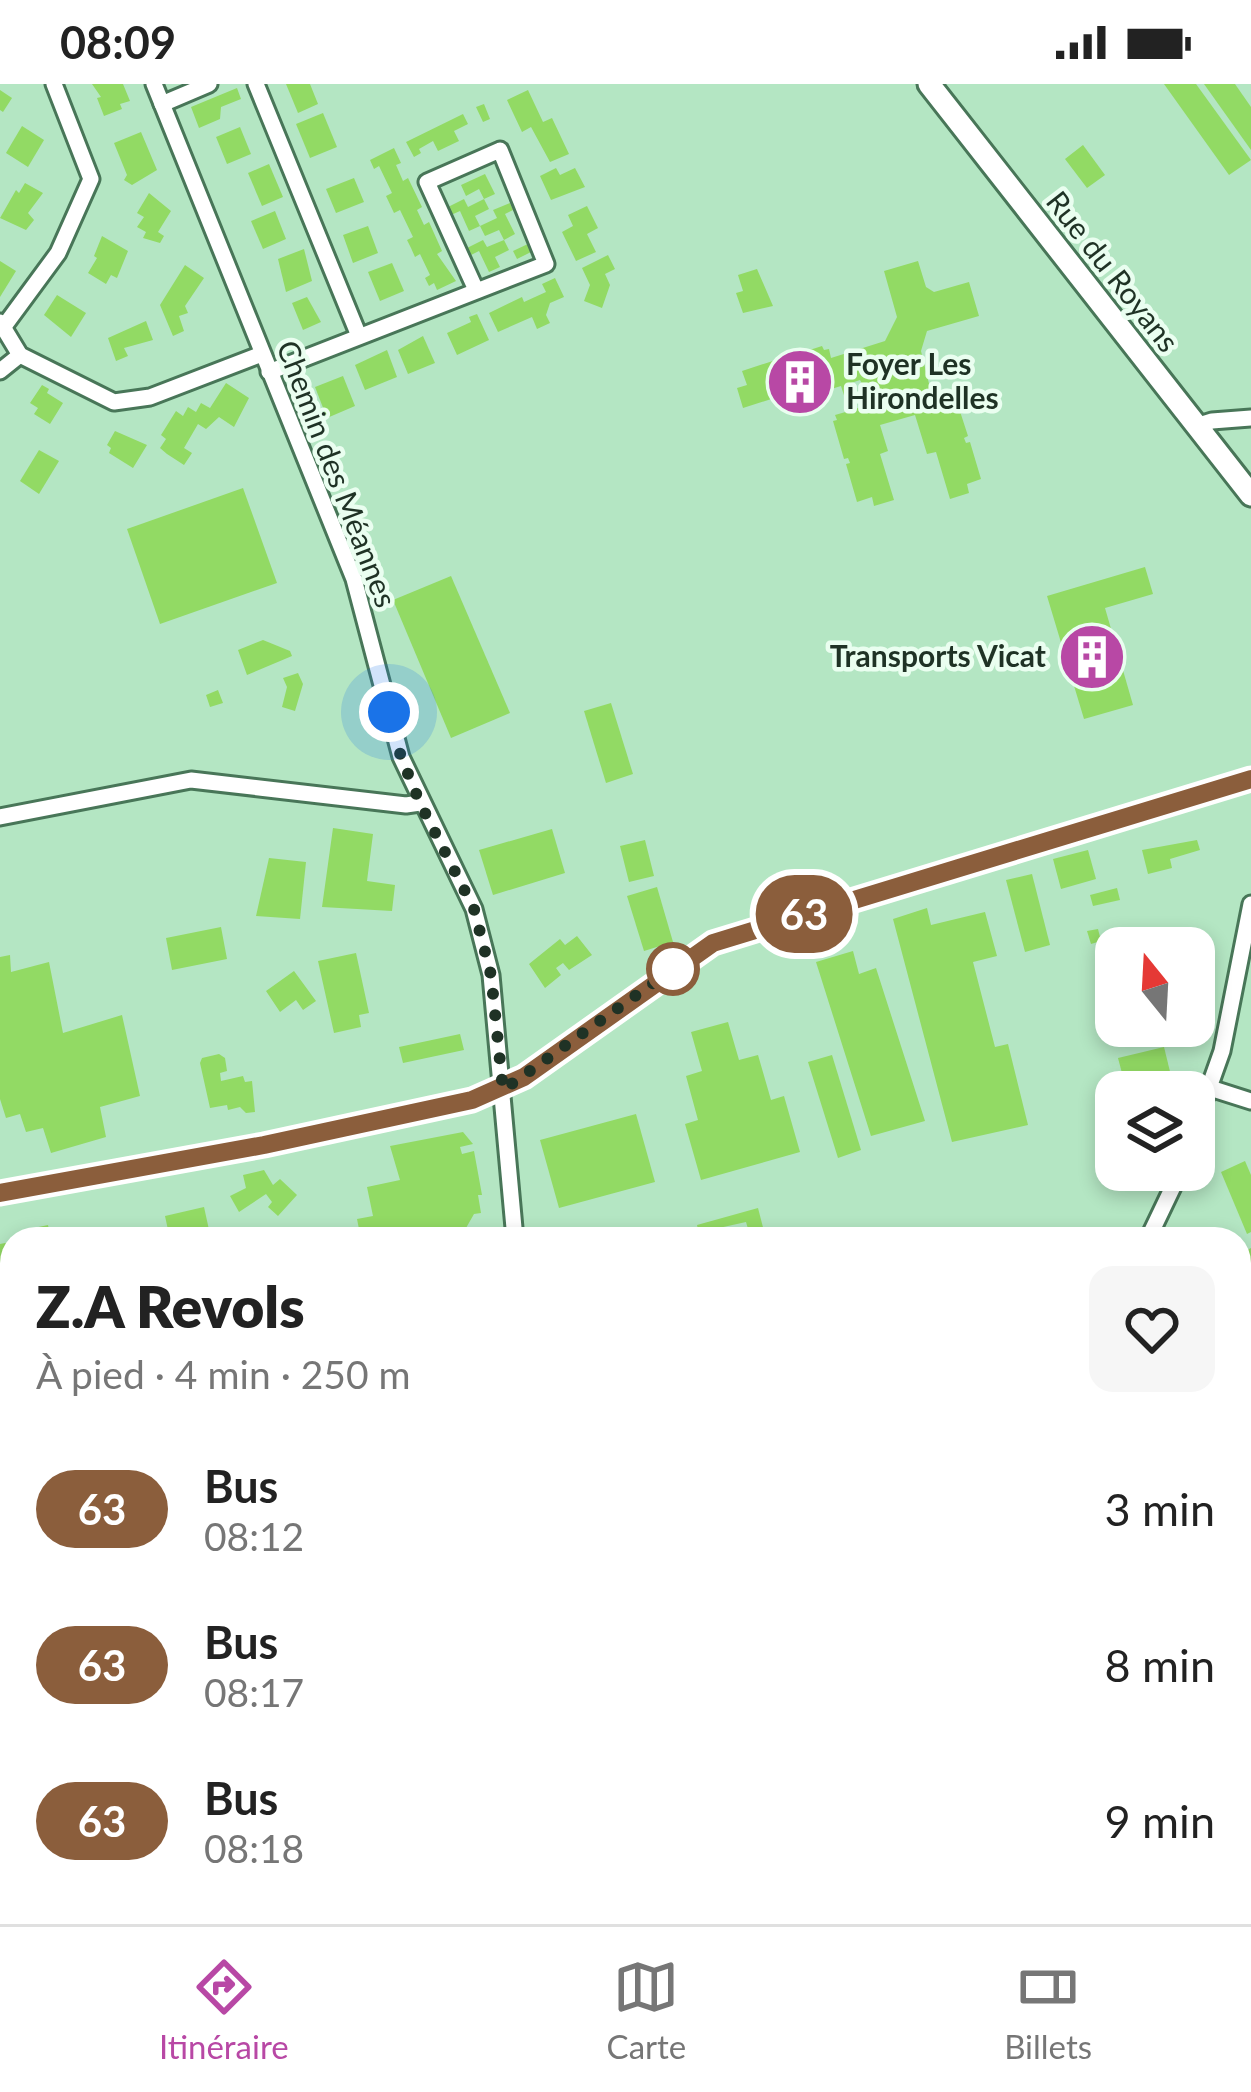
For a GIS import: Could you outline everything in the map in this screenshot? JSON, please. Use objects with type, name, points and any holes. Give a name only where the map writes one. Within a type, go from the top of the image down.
[{"type":"street","points":[[54,84],[91,179],[58,253],[2,324],[20,355],[113,402],[130,402],[262,353]]},
{"type":"street","name":"Chemin des Méannes","points":[[154,84],[354,579],[401,757],[474,909],[491,975],[514,1227]]},
{"type":"street","points":[[162,104],[209,84]]},
{"type":"street","points":[[256,84],[359,336]]},
{"type":"street","name":"Rue du Royans","points":[[928,84],[1251,495]]},
{"type":"street","points":[[269,372],[546,263],[500,150],[427,182],[476,290]]},
{"type":"street","points":[[0,371],[20,355]]},
{"type":"street","points":[[1196,426],[1251,418]]},
{"type":"street","points":[[0,1193],[264,1145],[503,1090],[713,943],[1251,779]]},
{"type":"street","points":[[0,817],[191,780],[420,803]]},
{"type":"street","points":[[1215,1071],[1234,1000],[1251,904]]},
{"type":"street","points":[[1215,1090],[1251,1102]]},
{"type":"street","points":[[1154,1227],[1171,1191]]},
{"type":"building","points":[[92,84],[123,84],[130,101],[104,116],[97,98],[101,97]]},
{"type":"building","points":[[286,84],[310,84],[318,104],[298,113]]},
{"type":"building","points":[[1164,84],[1196,84],[1251,160],[1229,175]]},
{"type":"building","points":[[1204,84],[1235,84],[1251,107],[1251,150]]},
{"type":"building","points":[[237,88],[241,99],[221,107],[220,119],[199,128],[191,107]]},
{"type":"building","points":[[0,90],[12,98],[3,112],[0,110]]},
{"type":"building","points":[[528,90],[543,122],[552,118],[569,154],[550,162],[531,127],[522,132],[507,100]]},
{"type":"building","points":[[484,104],[490,119],[483,122],[476,107]]},
{"type":"building","points":[[323,113],[337,147],[310,158],[296,124]]},
{"type":"building","points":[[463,114],[468,124],[454,131],[459,141],[438,151],[433,141],[414,157],[406,142]]},
{"type":"building","points":[[22,126],[44,140],[28,167],[6,153]]},
{"type":"building","points":[[240,127],[251,154],[227,164],[216,137]]},
{"type":"building","points":[[141,132],[157,170],[132,185],[124,180],[127,175],[114,143]]},
{"type":"building","points":[[1083,145],[1105,175],[1087,188],[1065,159]]},
{"type":"building","points":[[394,148],[403,181],[408,178],[422,207],[417,210],[424,225],[429,222],[442,251],[437,254],[456,281],[437,290],[434,283],[429,286],[425,278],[430,275],[420,254],[415,257],[407,240],[413,237],[400,210],[394,213],[386,196],[392,193],[379,166],[374,169],[370,160]]},
{"type":"building","points":[[269,164],[283,197],[262,206],[248,173]]},
{"type":"building","points":[[556,168],[560,175],[575,168],[585,187],[551,200],[540,176]]},
{"type":"building","points":[[485,174],[495,194],[484,199],[479,189],[466,196],[461,185]]},
{"type":"building","points":[[354,178],[364,202],[336,213],[326,189]]},
{"type":"building","points":[[25,183],[43,193],[28,213],[34,220],[26,230],[0,218]]},
{"type":"building","points":[[149,193],[171,211],[158,232],[164,236],[160,243],[143,238],[146,232],[137,227],[144,217],[137,213]]},
{"type":"building","points":[[464,199],[468,207],[484,199],[489,209],[475,216],[480,226],[469,231],[460,211],[451,215],[448,207]]},
{"type":"building","points":[[510,203],[513,210],[505,214],[515,234],[504,240],[499,230],[485,236],[480,226],[497,218],[493,210]]},
{"type":"building","points":[[587,206],[598,228],[587,234],[596,252],[576,261],[562,232],[573,226],[568,215]]},
{"type":"building","points":[[275,211],[286,239],[263,249],[251,221]]},
{"type":"building","points":[[368,226],[378,253],[353,263],[343,235]]},
{"type":"building","points":[[102,236],[128,251],[117,278],[111,275],[106,284],[88,273]]},
{"type":"building","points":[[483,240],[487,247],[504,240],[509,250],[495,257],[500,267],[489,272],[479,251],[471,255],[467,248]]},
{"type":"building","points":[[530,243],[533,251],[517,259],[513,251]]},
{"type":"building","points":[[304,249],[312,281],[286,292],[278,259]]},
{"type":"building","points":[[608,255],[615,269],[605,274],[610,285],[602,308],[584,301],[590,285],[582,268]]},
{"type":"building","points":[[0,261],[16,271],[0,297]]},
{"type":"building","name":"Foyer Les Hirondelles","points":[[918,261],[926,287],[934,292],[969,282],[979,316],[927,331],[921,351],[933,400],[950,395],[956,399],[968,436],[964,438],[970,442],[981,479],[967,484],[969,493],[950,499],[936,452],[927,454],[915,415],[880,425],[888,451],[880,454],[894,500],[874,506],[872,497],[857,502],[846,464],[850,463],[844,459],[833,421],[835,415],[849,411],[841,386],[792,401],[790,393],[743,408],[737,388],[747,385],[742,371],[779,359],[786,362],[785,358],[822,346],[829,349],[831,358],[885,341],[897,317],[884,271]],"holes":[[[860,380],[873,403],[855,409],[848,384]]]},
{"type":"building","points":[[392,263],[404,291],[380,301],[368,272]]},
{"type":"building","points":[[185,265],[204,278],[185,306],[188,313],[179,316],[184,331],[173,336],[160,305]]},
{"type":"building","points":[[757,269],[773,306],[743,313],[736,293],[743,291],[738,275]]},
{"type":"building","points":[[555,278],[564,297],[550,303],[546,315],[550,323],[537,329],[532,317],[498,332],[489,313],[522,297],[524,302],[546,292],[542,284]]},
{"type":"building","points":[[57,295],[86,313],[71,337],[44,315]]},
{"type":"building","points":[[307,297],[321,322],[303,330],[292,303]]},
{"type":"building","points":[[477,314],[489,340],[457,355],[447,333]]},
{"type":"building","points":[[146,321],[153,340],[124,348],[128,356],[116,361],[108,338]]},
{"type":"building","points":[[423,336],[435,363],[408,374],[398,350]]},
{"type":"building","points":[[387,350],[397,377],[365,390],[355,365]]},
{"type":"building","points":[[343,376],[355,406],[327,418],[315,387]]},
{"type":"building","points":[[226,383],[249,398],[234,427],[219,417],[206,429],[198,424],[184,448],[192,453],[184,465],[160,448],[166,439],[161,435],[176,411],[183,416],[188,407],[196,412],[201,403],[210,408]]},
{"type":"building","points":[[42,385],[63,403],[50,424],[34,414],[38,408],[30,403]]},
{"type":"building","points":[[115,431],[147,445],[133,468],[109,453],[107,445]]},
{"type":"building","points":[[39,450],[59,461],[39,494],[20,481]]},
{"type":"building","points":[[243,488],[277,583],[160,624],[127,529]]},
{"type":"building","name":"Transports Vicat","points":[[1145,567],[1153,594],[1105,608],[1133,705],[1084,719],[1047,596]]},
{"type":"building","points":[[451,576],[510,713],[451,738],[393,600]]},
{"type":"building","points":[[263,640],[292,656],[247,675],[238,650]]},
{"type":"building","points":[[298,673],[303,684],[295,711],[282,707],[287,687],[283,678]]},
{"type":"building","points":[[218,690],[223,703],[210,707],[206,695]]},
{"type":"building","points":[[611,703],[633,774],[606,783],[584,711]]},
{"type":"building","points":[[333,828],[373,834],[367,881],[395,885],[392,911],[322,907]]},
{"type":"building","points":[[552,829],[565,873],[493,895],[479,850]]},
{"type":"building","points":[[645,840],[654,876],[629,882],[620,846]]},
{"type":"building","points":[[1197,840],[1200,850],[1170,859],[1172,868],[1148,874],[1142,850]]},
{"type":"building","points":[[1088,850],[1096,879],[1061,889],[1053,859]]},
{"type":"building","points":[[269,858],[306,862],[300,919],[256,916]]},
{"type":"building","points":[[1032,874],[1050,945],[1025,952],[1006,880]]},
{"type":"building","points":[[657,887],[673,942],[644,951],[627,896]]},
{"type":"building","points":[[1117,888],[1120,900],[1093,906],[1090,895]]},
{"type":"building","points":[[927,908],[931,925],[985,912],[997,956],[973,962],[995,1047],[1008,1044],[1028,1125],[952,1142],[893,919]]},
{"type":"building","points":[[221,927],[227,959],[172,970],[166,938]]},
{"type":"building","points":[[577,936],[592,955],[569,970],[563,963],[556,968],[561,975],[545,988],[529,964],[560,939],[565,945]]},
{"type":"building","points":[[853,951],[859,974],[876,968],[925,1121],[871,1136],[816,962]]},
{"type":"building","points":[[356,953],[369,1013],[359,1015],[361,1027],[334,1033],[318,961]]},
{"type":"building","points":[[10,955],[11,972],[49,962],[63,1033],[122,1015],[140,1096],[100,1107],[106,1137],[51,1153],[43,1128],[26,1132],[20,1114],[6,1118],[0,1099],[0,957]]},
{"type":"building","points":[[294,971],[316,1001],[303,1010],[296,1000],[280,1012],[266,991]]},
{"type":"building","points":[[728,1022],[739,1060],[758,1055],[771,1100],[784,1096],[800,1152],[701,1180],[685,1124],[698,1120],[686,1076],[702,1071],[691,1032]]},
{"type":"building","points":[[460,1034],[464,1050],[403,1063],[399,1047]]},
{"type":"building","points":[[1164,1047],[1170,1071],[1121,1071],[1118,1058]]},
{"type":"building","points":[[219,1054],[225,1058],[227,1071],[220,1073],[221,1081],[243,1076],[245,1082],[252,1081],[255,1112],[246,1113],[240,1107],[228,1110],[227,1105],[210,1108],[200,1063],[202,1058]]},
{"type":"building","points":[[832,1055],[861,1150],[838,1158],[808,1062]]},
{"type":"building","points":[[636,1114],[655,1182],[559,1208],[540,1140]]},
{"type":"building","points":[[463,1132],[473,1144],[460,1147],[462,1154],[474,1151],[481,1213],[474,1214],[467,1227],[359,1227],[357,1219],[373,1216],[367,1187],[400,1180],[390,1146]]},
{"type":"building","points":[[1245,1161],[1251,1175],[1251,1227],[1244,1227],[1221,1172]]},
{"type":"building","points":[[264,1170],[273,1185],[280,1179],[297,1195],[278,1216],[268,1207],[272,1202],[266,1194],[239,1212],[230,1196],[246,1188],[243,1175]]},
{"type":"building","points":[[204,1207],[208,1227],[167,1227],[165,1216]]},
{"type":"building","points":[[758,1208],[763,1227],[747,1227],[746,1222],[724,1227],[697,1225]]},
{"type":"bus line","name":"63","points":[[0,1193],[264,1145],[503,1090],[713,943],[1251,779]]},
{"type":"place","name":"Foyer Les Hirondelles","points":[[800,382]]},
{"type":"place","name":"Transports Vicat","points":[[1092,657]]},
{"type":"route","points":[[389,712],[420,803],[474,909],[491,975],[503,1090],[673,969]]}]
